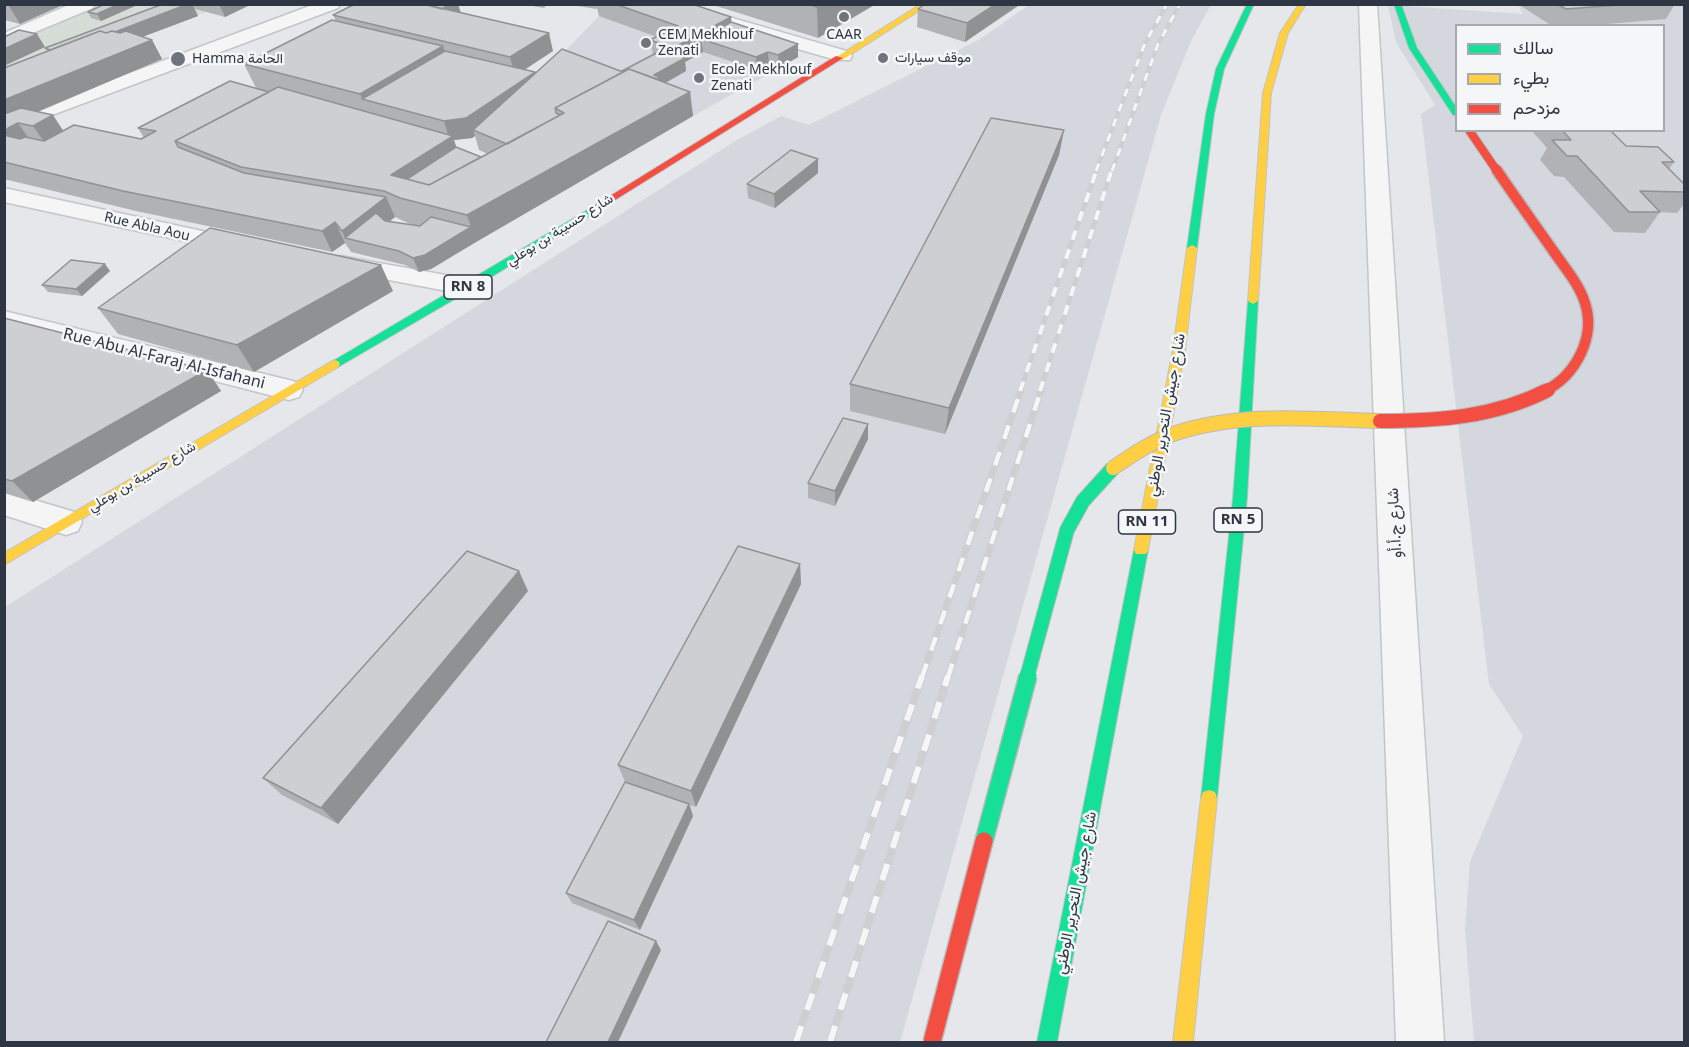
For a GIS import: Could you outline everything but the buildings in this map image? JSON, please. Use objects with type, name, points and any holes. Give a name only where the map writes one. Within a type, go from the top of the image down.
[{"type":"main road","name":"شارع حسيبة بن بوعلي","points":[[4,560],[468,287],[927,4]]},
{"type":"main road","name":"شارع جيش التحرير الوطني","points":[[1047,1042],[1179,350],[1210,114],[1220,69],[1251,4]]},
{"type":"main road","name":"RN 5","points":[[1183,1042],[1240,498],[1267,93],[1284,33],[1303,4]]},
{"type":"main road","points":[[1397,4],[1402,25],[1413,51],[1453,109]]},
{"type":"main road","points":[[932,1042],[1052,575],[1065,533],[1077,507],[1089,493],[1127,458],[1147,445],[1203,425],[1266,419],[1429,420],[1479,415],[1524,402],[1542,393],[1570,373],[1581,358],[1587,339],[1587,307],[1573,278],[1470,132]]},
{"type":"street","points":[[4,40],[87,4]]},
{"type":"street","points":[[4,127],[332,4]]},
{"type":"street","points":[[663,4],[843,56]]},
{"type":"street","name":"شارع ج.أ.أو","points":[[1368,4],[1420,1042]]},
{"type":"street","name":"Rue Abla Aou","points":[[4,195],[190,237],[260,249]]},
{"type":"street","points":[[318,260],[468,287]]},
{"type":"street","name":"Rue Abu Al-Faraj Al-Isfahani","points":[[4,318],[290,390]]},
{"type":"street","points":[[4,503],[66,522]]},
{"type":"shaded area","points":[[637,4],[799,57],[693,116],[566,68],[565,51],[599,16],[612,5]]},
{"type":"shaded area","points":[[95,5],[177,5],[206,12],[5,87],[5,45]]},
{"type":"shaded area","points":[[1029,5],[1211,5],[1191,41],[1161,115],[900,1042],[5,1042],[5,607],[737,140],[781,116],[809,125],[980,39]]},
{"type":"shaded area","points":[[1388,5],[1523,14],[1518,5],[1684,5],[1684,1042],[1474,1042],[1465,930],[1470,862],[1523,736],[1489,684],[1421,114],[1435,105],[1396,42]]},
{"type":"railway","points":[[1096,171],[1145,43],[1167,4]]},
{"type":"railway","points":[[1112,171],[1158,44],[1180,4]]},
{"type":"railway","points":[[1020,391],[1097,169]]},
{"type":"railway","points":[[1040,391],[1112,169]]},
{"type":"railway","points":[[922,677],[1021,390]]},
{"type":"railway","points":[[948,677],[1041,390]]},
{"type":"railway","points":[[796,1042],[922,676]]},
{"type":"railway","points":[[830,1042],[948,676]]},
{"type":"traffic: fast","points":[[1192,248],[1210,114],[1220,69],[1251,4]]},
{"type":"traffic: fast","points":[[1397,4],[1413,48],[1455,111]]},
{"type":"traffic: fast","points":[[334,364],[468,287],[591,211]]},
{"type":"traffic: fast","points":[[1209,798],[1240,498],[1253,301]]},
{"type":"traffic: fast","points":[[984,841],[1063,541],[1083,501],[1096,484],[1113,468]]},
{"type":"traffic: fast","points":[[1047,1042],[1141,550]]},
{"type":"traffic: slow","points":[[839,58],[927,4]]},
{"type":"traffic: slow","points":[[1253,301],[1267,93],[1284,33],[1303,4]]},
{"type":"traffic: slow","points":[[1141,550],[1179,350],[1192,248]]},
{"type":"traffic: slow","points":[[4,560],[334,364]]},
{"type":"traffic: slow","points":[[1113,468],[1142,448],[1174,434],[1207,426],[1276,419],[1380,421]]},
{"type":"traffic: slow","points":[[1183,1042],[1209,798]]},
{"type":"traffic: jam","points":[[591,211],[839,58]]},
{"type":"traffic: jam","points":[[1380,421],[1465,417],[1525,402],[1550,389],[1571,371],[1584,348],[1589,325],[1585,302],[1578,287],[1470,132]]},
{"type":"traffic: jam","points":[[932,1042],[984,841]]},
{"type":"place","name":"CAAR","points":[[844,17]]},
{"type":"place","name":"CEM Mekhlouf Zenati","points":[[646,43]]},
{"type":"place","name":"موقف سيارات","points":[[883,58]]},
{"type":"place","name":"Hamma الحامة","points":[[178,59]]},
{"type":"place","name":"Ecole Mekhlouf Zenati","points":[[699,78]]}]
